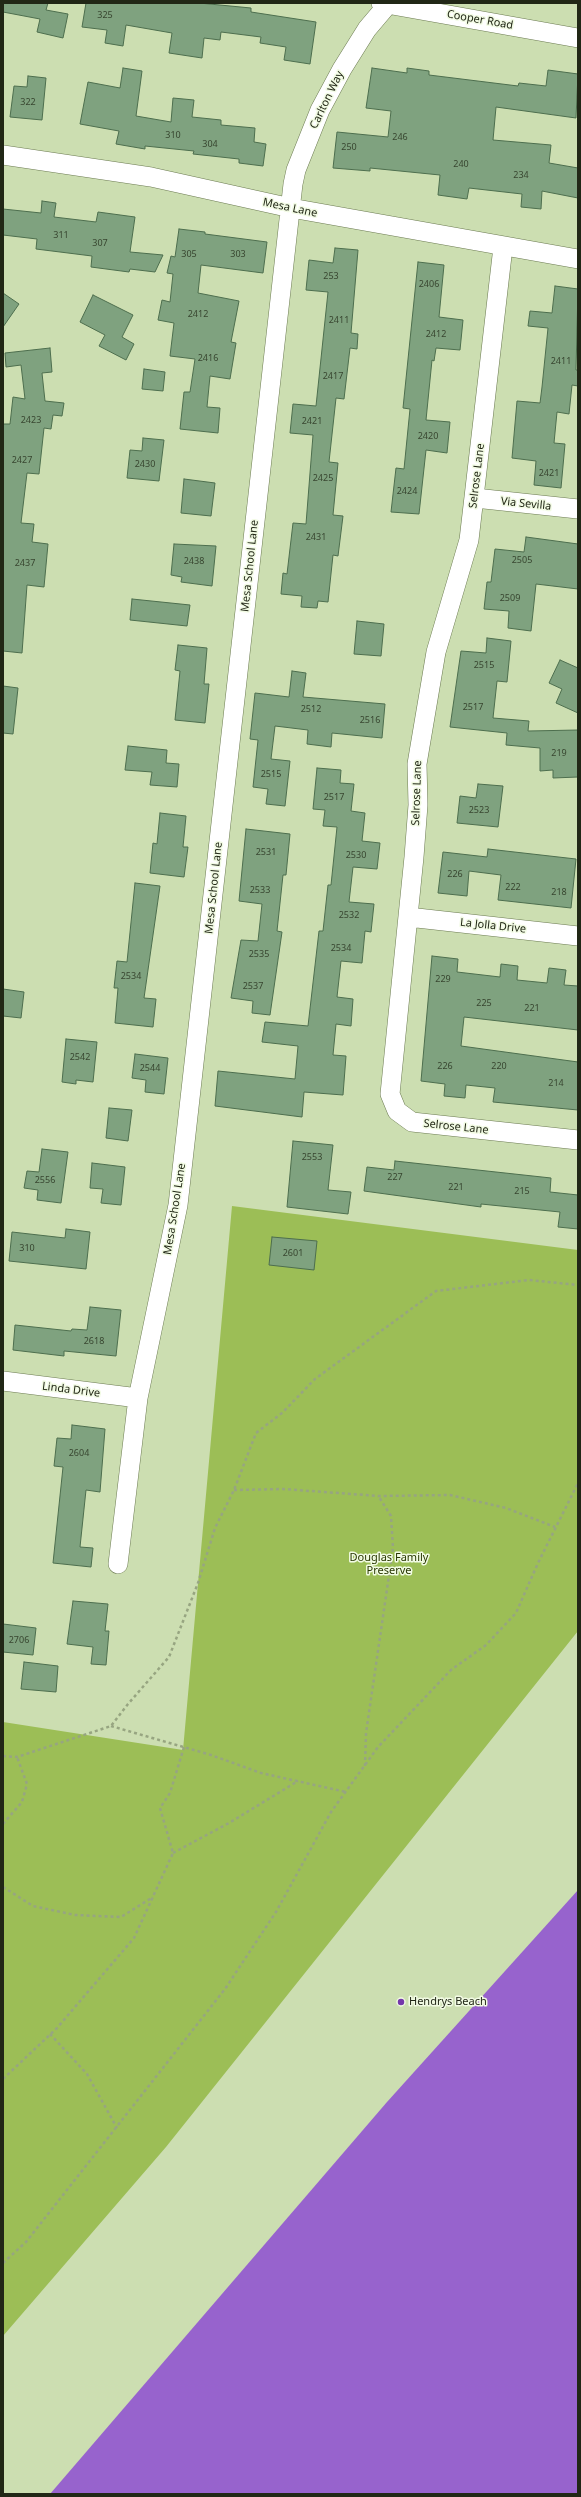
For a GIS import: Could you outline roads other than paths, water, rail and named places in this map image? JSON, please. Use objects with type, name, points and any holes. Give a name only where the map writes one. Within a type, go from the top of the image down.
[{"type":"street","name":"Cooper Road","points":[[386,3],[578,38]]},
{"type":"street","name":"Carlton Way","points":[[290,208],[296,170],[320,110],[342,68],[386,3]]},
{"type":"street","name":"Mesa Lane","points":[[3,155],[152,177],[290,208],[503,247],[578,259]]},
{"type":"street","name":"Mesa School Lane","points":[[118,1564],[138,1398],[178,1205],[290,208]]},
{"type":"street","name":"Selrose Lane","points":[[503,247],[469,540],[436,652],[416,764],[418,805],[390,1085],[392,1103],[397,1111],[412,1122],[578,1140]]},
{"type":"street","name":"Via Sevilla","points":[[475,498],[578,509]]},
{"type":"street","name":"La Jolla Drive","points":[[408,917],[578,936]]},
{"type":"street","name":"Linda Drive","points":[[3,1381],[138,1398]]},
{"type":"place","name":"Hendrys Beach","points":[[401,2002]]},
{"type":"park label","name":"Douglas Family Preserve","points":[[389,1564]]}]
